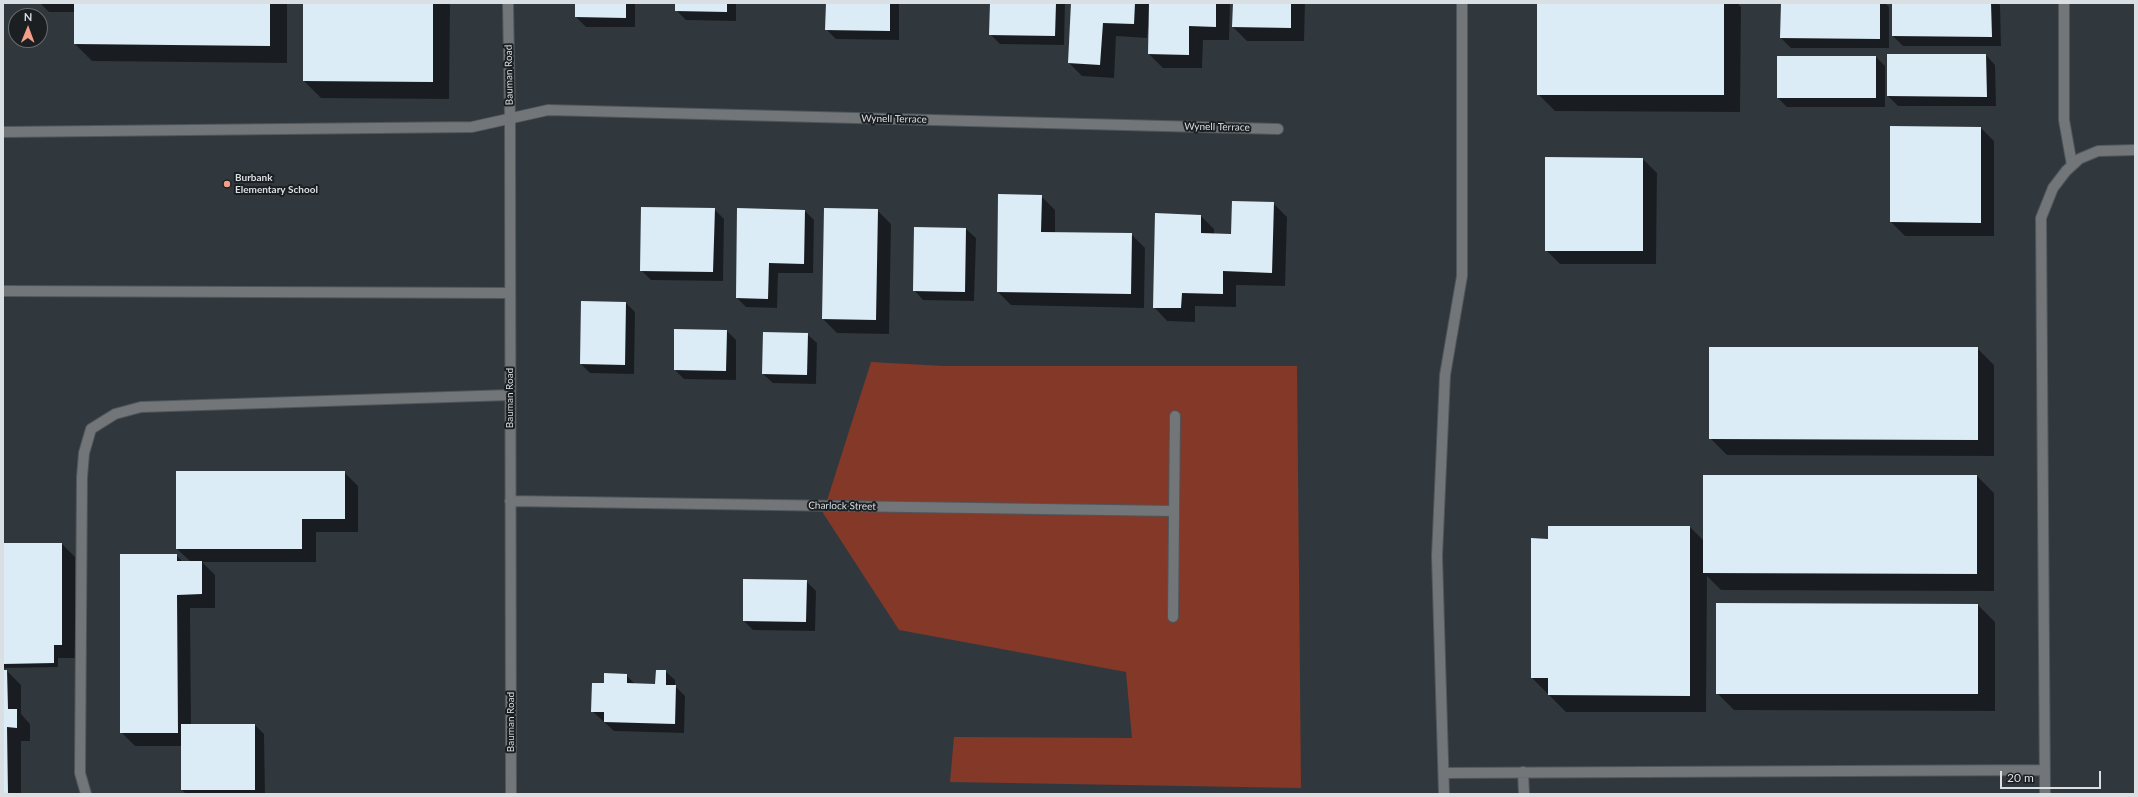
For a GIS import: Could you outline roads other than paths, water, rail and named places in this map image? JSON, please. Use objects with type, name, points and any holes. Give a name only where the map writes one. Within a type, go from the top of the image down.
[{"type":"street","name":"Bauman Road","points":[[508,3],[510,118],[511,794]]},
{"type":"street","points":[[1444,794],[1436,556],[1445,375],[1462,276],[1462,3]]},
{"type":"street","points":[[2064,3],[2064,120],[2072,165]]},
{"type":"street","name":"Wynell Terrace","points":[[3,132],[472,127],[548,110],[1278,128]]},
{"type":"street","points":[[2045,794],[2041,218],[2053,188],[2072,165],[2087,154],[2098,151],[2135,150]]},
{"type":"street","points":[[3,291],[510,293]]},
{"type":"street","points":[[86,794],[80,773],[82,477],[84,452],[91,429],[115,414],[141,407],[510,395]]},
{"type":"street","points":[[1173,617],[1175,416]]},
{"type":"street","name":"Charlock Street","points":[[510,501],[1173,511]]},
{"type":"street","points":[[1444,773],[2044,770]]},
{"type":"street","points":[[1523,772],[1524,794]]},
{"type":"place","name":"Burbank Elementary School","points":[[227,184]]}]
